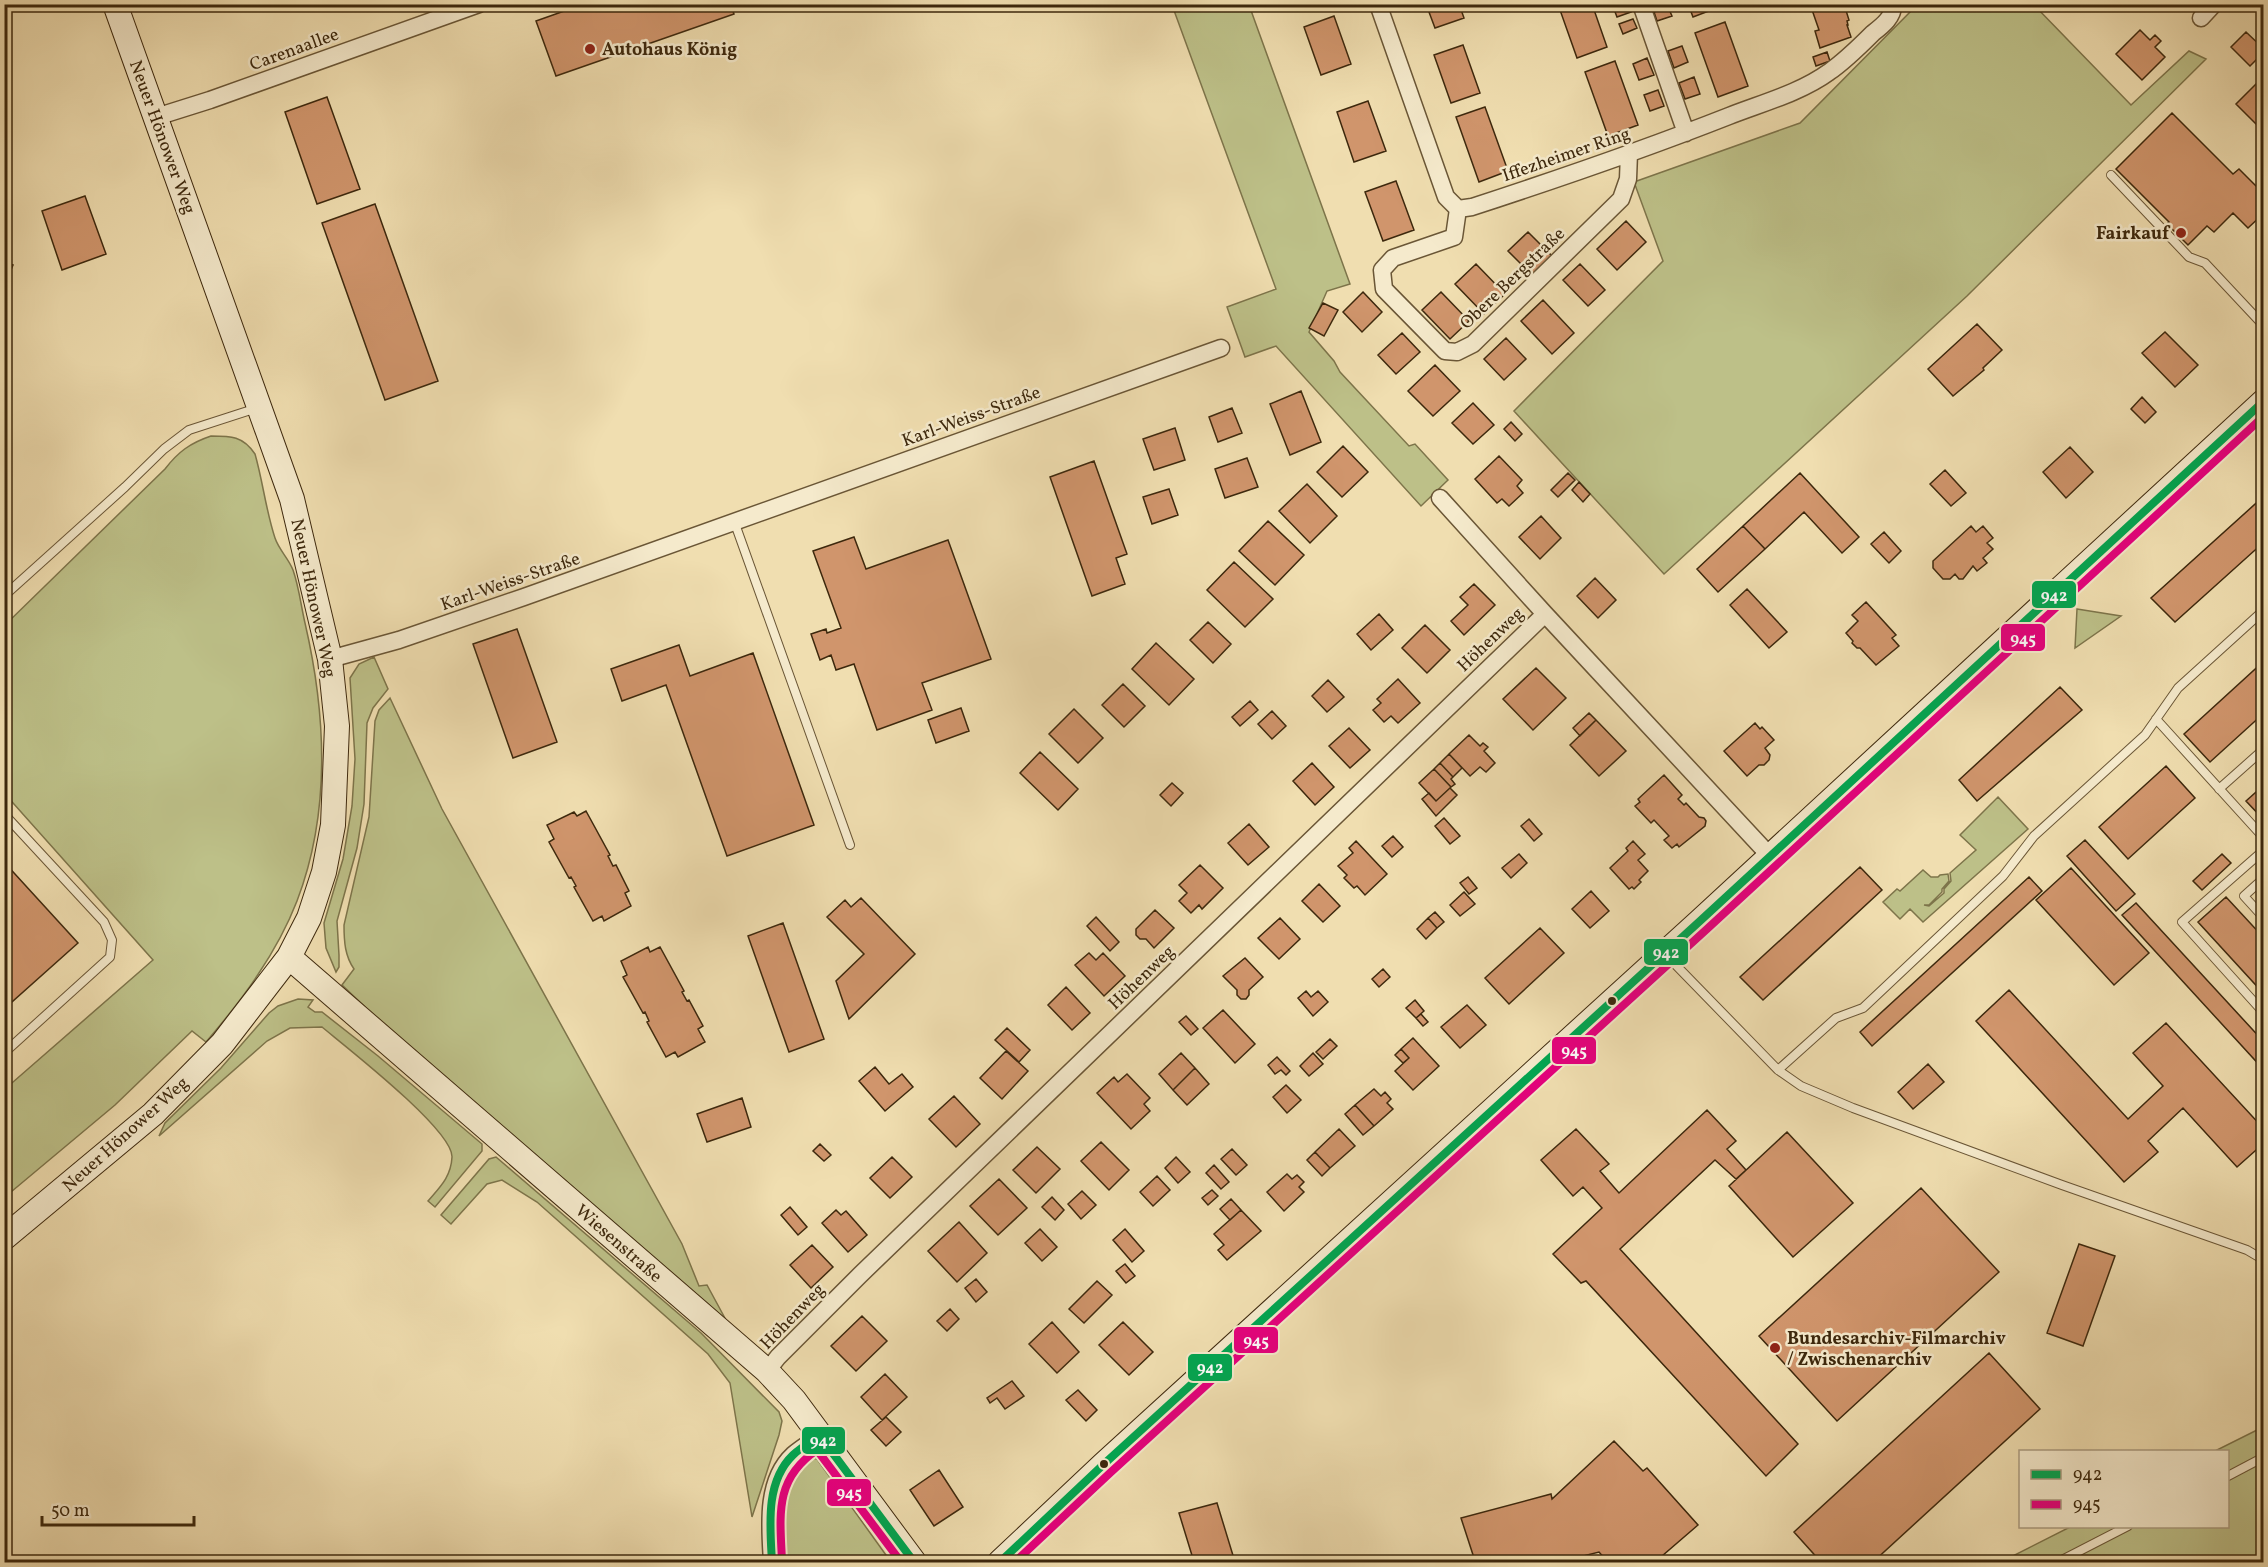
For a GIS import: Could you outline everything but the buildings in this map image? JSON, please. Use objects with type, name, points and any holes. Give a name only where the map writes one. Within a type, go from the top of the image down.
[{"type":"street","name":"Neuer Hönower Weg","points":[[4,1238],[153,1114],[222,1044],[289,957],[309,918],[324,872],[333,825],[337,726],[330,659],[292,499],[116,4]]},
{"type":"street","name":"Carenaallee","points":[[156,117],[480,4]]},
{"type":"street","points":[[1378,4],[1446,197],[1458,209]]},
{"type":"street","points":[[1641,4],[1686,133]]},
{"type":"street","name":"Iffezheimer Ring","points":[[1458,209],[1472,207],[1686,133],[1799,89],[1828,73],[1886,21],[1893,11],[1893,4]]},
{"type":"street","points":[[2201,18],[2214,4]]},
{"type":"street","name":"Obere Bergstraße","points":[[1458,209],[1454,237],[1394,258],[1382,270],[1384,289],[1445,351],[1457,352],[1473,344],[1621,199],[1628,179],[1629,153]]},
{"type":"street","name":"Karl-Weiss-Straße","points":[[330,659],[399,640],[1221,348]]},
{"type":"street","points":[[1000,1563],[1104,1464],[1664,954],[2264,401]]},
{"type":"street","points":[[1440,498],[1770,856]]},
{"type":"street","name":"Höhenweg","points":[[767,1371],[778,1357],[860,1275],[1545,614]]},
{"type":"street","name":"Wiesenstraße","points":[[289,957],[767,1371],[794,1400],[914,1563]]},
{"type":"street","points":[[772,1563],[772,1498],[782,1471],[792,1456],[820,1436]]},
{"type":"lane","points":[[2111,176],[2189,257],[2205,263],[2264,326]]},
{"type":"lane","points":[[4,596],[164,449],[189,430],[260,407]]},
{"type":"lane","points":[[734,522],[850,845]]},
{"type":"lane","points":[[1778,1070],[1836,1018],[1863,1008],[2004,876],[2034,836],[2145,735],[2178,688],[2264,610]]},
{"type":"lane","points":[[2156,719],[2264,838]]},
{"type":"lane","points":[[2219,789],[2264,749]]},
{"type":"lane","points":[[4,814],[104,922],[112,940],[110,957],[4,1053]]},
{"type":"lane","points":[[2264,850],[2182,922],[2264,1012]]},
{"type":"lane","points":[[2264,878],[2244,896],[2264,918]]},
{"type":"lane","points":[[1664,954],[1778,1070],[1801,1086],[1853,1108],[2247,1250],[2264,1260]]},
{"type":"lane","points":[[2229,1475],[2264,1457]]},
{"type":"lane","points":[[2058,1563],[2126,1528]]},
{"type":"green space","points":[[1172,5],[1249,5],[1350,284],[1327,291],[1309,332],[1334,361],[1340,372],[1409,446],[1415,444],[1448,480],[1421,506],[1276,346],[1245,357],[1227,307],[1276,289]]},
{"type":"green space","points":[[1917,5],[2034,5],[2131,105],[2189,51],[2206,59],[1967,296],[1664,574],[1514,411],[1663,261],[1634,182],[1800,123]]},
{"type":"green space","points":[[211,436],[225,436],[241,440],[255,454],[275,538],[295,576],[312,657],[321,727],[320,798],[316,833],[308,867],[289,920],[269,957],[233,1010],[206,1042],[192,1031],[115,1105],[5,1197],[5,1089],[153,960],[5,794],[5,625],[180,453]]},
{"type":"green space","points":[[2077,609],[2121,616],[2075,648]]},
{"type":"green space","points":[[374,657],[388,689],[373,708],[367,723],[364,804],[357,848],[337,921],[339,967],[336,972],[326,948],[324,923],[343,859],[352,806],[355,759],[350,678],[359,664]]},
{"type":"green space","points":[[390,698],[442,809],[682,1244],[699,1286],[707,1285],[726,1320],[402,1042],[342,985],[354,969],[346,948],[344,925],[369,817],[375,721],[379,710]]},
{"type":"green space","points":[[1998,797],[2028,829],[1923,922],[1910,909],[1900,919],[1883,902],[1897,889],[1900,891],[1923,870],[1931,877],[1948,874],[1949,881],[1929,905],[1924,905],[1929,906],[1944,893],[1944,889],[1951,881],[1950,873],[1976,850],[1960,835]]},
{"type":"green space","points":[[298,999],[313,1000],[308,1007],[315,1012],[322,1012],[378,1056],[482,1144],[482,1151],[435,1207],[428,1201],[450,1170],[452,1157],[448,1144],[418,1109],[322,1027],[290,1028],[267,1041],[159,1136],[165,1123],[221,1068],[269,1013],[278,1006]]},
{"type":"green space","points":[[496,1157],[701,1333],[779,1412],[782,1421],[779,1435],[752,1517],[730,1383],[708,1354],[537,1202],[502,1180],[487,1184],[451,1224],[441,1215],[489,1159]]},
{"type":"green space","points":[[2263,1427],[2263,1562],[2001,1562],[2068,1528],[2229,1528],[2229,1450],[2217,1450]]},
{"type":"green space","points":[[812,1458],[817,1459],[891,1562],[780,1562],[780,1519],[785,1487],[799,1464]]},
{"type":"transit line","name":"942","points":[[1000,1562],[1104,1464],[1700,921],[2264,401]]},
{"type":"transit line","name":"945","points":[[1015,1562],[2264,416]]},
{"type":"transit line","name":"942","points":[[772,1562],[770,1519],[778,1478],[793,1455],[820,1436],[914,1562]]},
{"type":"transit line","name":"945","points":[[782,1561],[781,1513],[787,1486],[793,1473],[817,1450],[901,1562]]},
{"type":"place","name":"Autohaus König","points":[[590,49]]},
{"type":"place","name":"Fairkauf","points":[[2181,233]]},
{"type":"place","name":"Bundesarchiv-Filmarchiv / Zwischenarchiv","points":[[1775,1348]]}]
